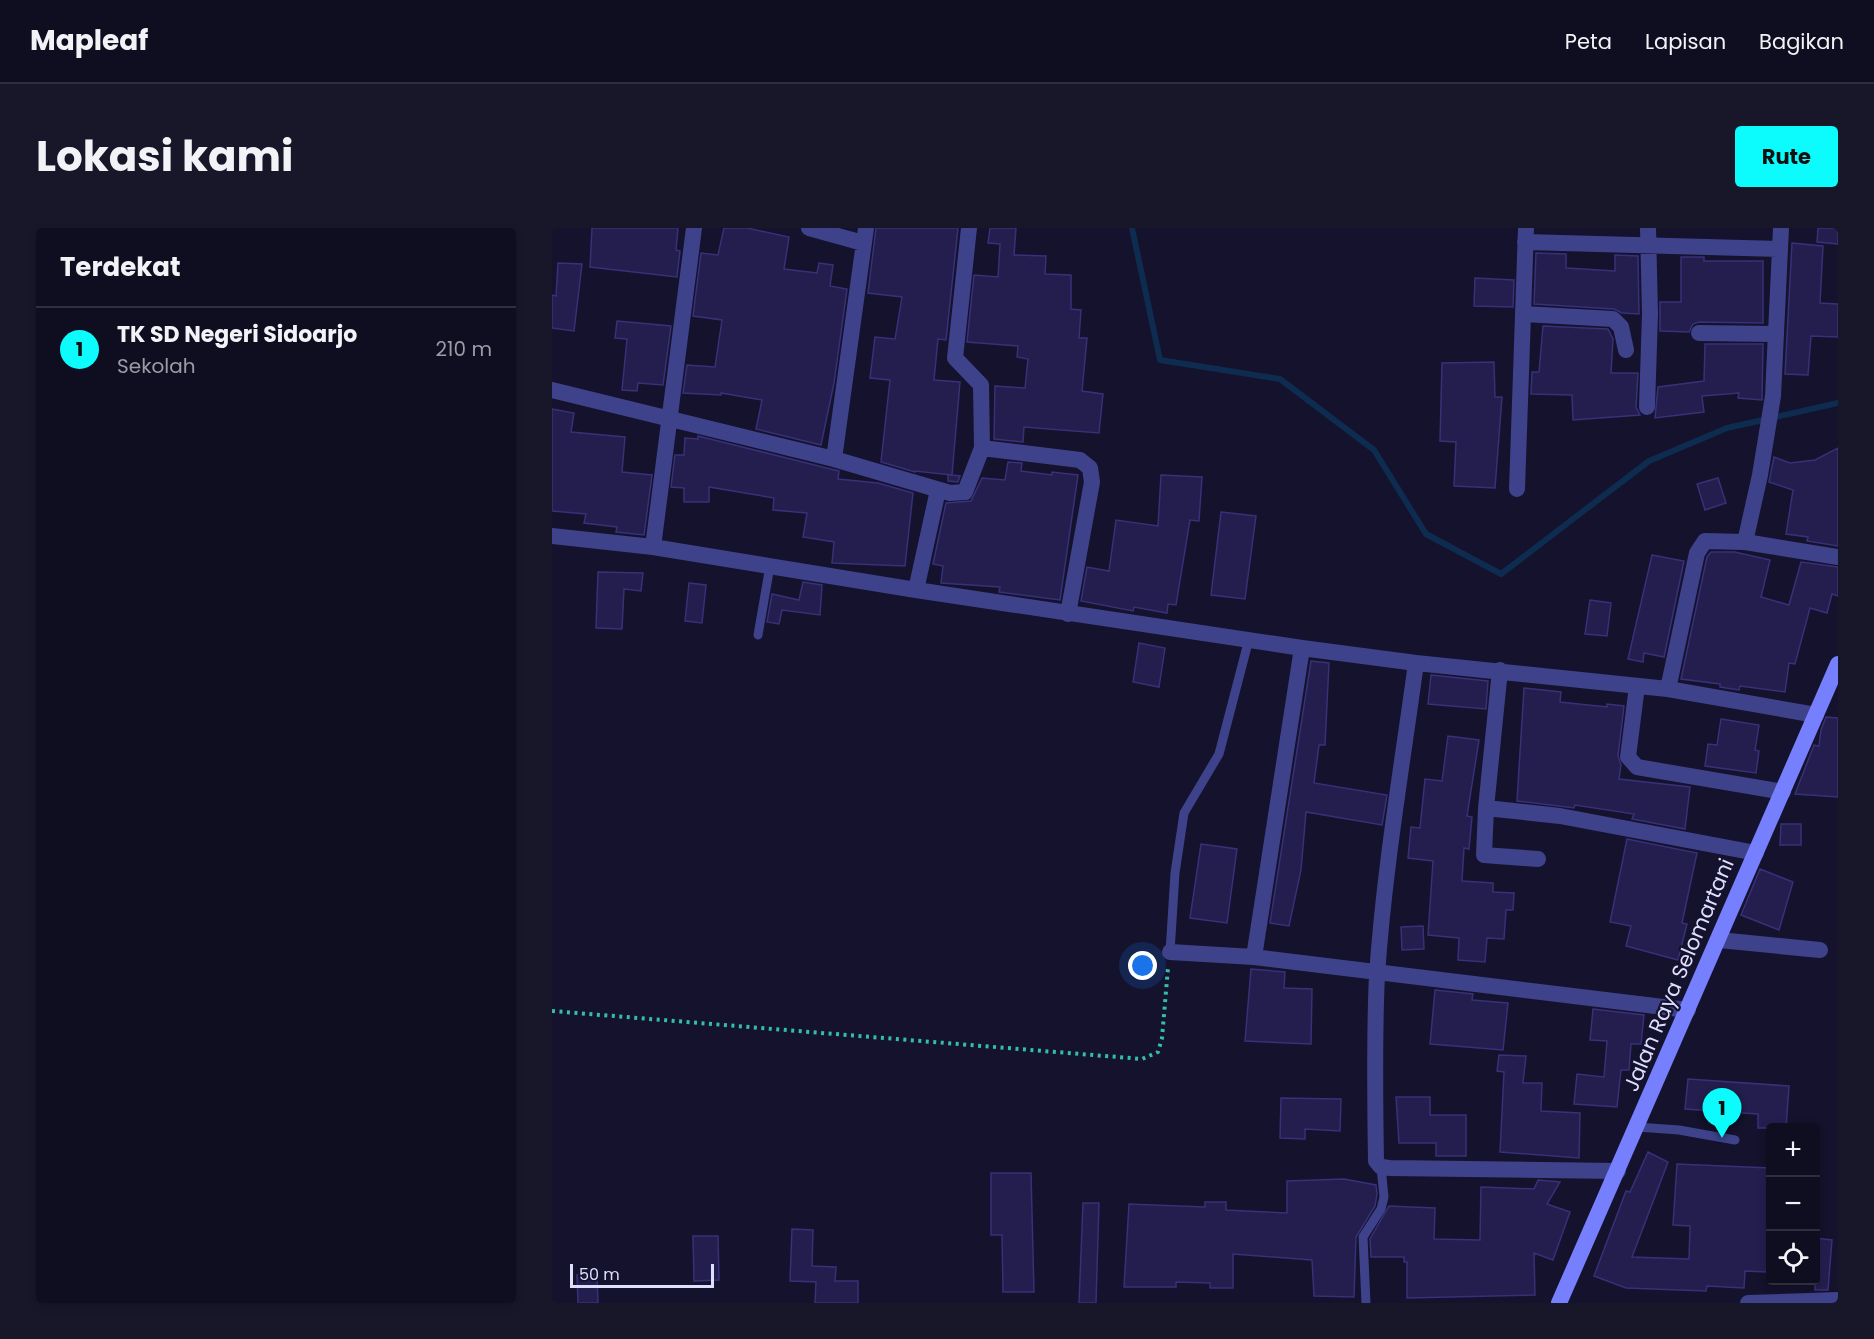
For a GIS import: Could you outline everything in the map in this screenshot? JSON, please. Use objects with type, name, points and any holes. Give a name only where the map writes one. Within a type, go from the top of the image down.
[{"type":"main road","name":"Jalan Raya Selomartani","points":[[1559,1303],[1838,664]]},
{"type":"street","points":[[653,547],[694,228]]},
{"type":"street","points":[[809,228],[864,235],[834,459]]},
{"type":"street","points":[[552,390],[834,459],[938,490],[965,492],[982,448],[981,385],[955,358],[969,228]]},
{"type":"street","points":[[1647,407],[1648,228]]},
{"type":"street","points":[[1745,542],[1768,433],[1773,396],[1774,333],[1781,228]]},
{"type":"street","points":[[1517,489],[1525,235],[1648,246],[1780,249]]},
{"type":"street","points":[[1523,314],[1613,319],[1621,327],[1626,350]]},
{"type":"street","points":[[1698,333],[1774,333]]},
{"type":"street","points":[[982,448],[1070,458],[1080,460],[1090,468],[1092,482],[1068,614]]},
{"type":"street","points":[[916,590],[938,490]]},
{"type":"street","points":[[552,536],[653,547],[1068,614],[1302,648],[1416,663],[1668,689],[1816,715]]},
{"type":"street","points":[[1668,689],[1697,553],[1705,541],[1745,542],[1838,557]]},
{"type":"street","points":[[1254,957],[1302,648]]},
{"type":"street","points":[[1416,663],[1396,804],[1377,973],[1374,1055],[1376,1161],[1381,1167],[1618,1171]]},
{"type":"street","points":[[1500,670],[1486,808],[1484,855],[1538,859]]},
{"type":"street","points":[[1637,686],[1628,757],[1637,767],[1783,792]]},
{"type":"street","points":[[1486,808],[1560,816],[1756,853]]},
{"type":"street","points":[[1719,940],[1820,950]]},
{"type":"street","points":[[1170,952],[1254,957],[1688,1010]]},
{"type":"street","points":[[1748,1303],[1838,1300]]},
{"type":"lane","points":[[758,635],[770,566]]},
{"type":"lane","points":[[1170,952],[1175,873],[1184,813],[1218,754],[1249,639]]},
{"type":"lane","points":[[1637,1127],[1679,1130],[1735,1140]]},
{"type":"lane","points":[[1366,1303],[1363,1237],[1381,1209],[1384,1197],[1381,1167]]},
{"type":"path","points":[[552,1011],[1142,1059],[1158,1052],[1162,1038],[1170,952]]},
{"type":"building","points":[[592,228],[678,228],[676,250],[680,251],[677,277],[590,267]]},
{"type":"building","points":[[724,228],[747,228],[789,237],[784,269],[817,273],[819,263],[833,265],[830,286],[847,289],[834,383],[821,445],[756,429],[762,400],[721,393],[721,395],[683,393],[687,365],[715,367],[722,320],[693,316],[701,253],[718,255]]},
{"type":"building","points":[[876,228],[958,228],[946,340],[938,339],[934,380],[960,382],[952,475],[915,472],[881,462],[890,380],[870,378],[875,337],[895,339],[902,297],[868,293]]},
{"type":"building","points":[[990,228],[1016,228],[1014,255],[1046,256],[1045,274],[1071,275],[1071,309],[1081,310],[1079,338],[1087,338],[1082,391],[1103,394],[1099,433],[1024,427],[1023,442],[994,439],[995,386],[1025,388],[1028,359],[1017,357],[1018,346],[967,342],[974,275],[998,277],[1000,244],[988,243]]},
{"type":"building","points":[[1818,228],[1838,228],[1838,244],[1817,242]]},
{"type":"building","points":[[1792,243],[1823,246],[1820,303],[1838,304],[1838,337],[1811,336],[1808,375],[1785,374]]},
{"type":"building","points":[[1536,253],[1566,254],[1566,268],[1615,271],[1615,255],[1638,256],[1639,314],[1622,313],[1614,309],[1534,304]]},
{"type":"building","points":[[1681,257],[1704,257],[1704,261],[1763,261],[1763,323],[1699,322],[1693,324],[1689,332],[1660,331],[1660,302],[1681,302]]},
{"type":"building","points":[[558,263],[582,264],[574,331],[552,328],[552,295],[556,296]]},
{"type":"building","points":[[1475,278],[1514,280],[1513,307],[1474,306]]},
{"type":"building","points":[[617,321],[671,326],[663,385],[638,383],[637,391],[622,390],[627,339],[615,338]]},
{"type":"building","points":[[1543,326],[1608,329],[1613,339],[1611,373],[1638,373],[1636,407],[1640,415],[1573,420],[1572,395],[1531,394],[1532,372],[1539,372]]},
{"type":"building","points":[[1705,344],[1763,344],[1762,400],[1738,398],[1739,393],[1702,396],[1704,412],[1655,418],[1658,387],[1704,381]]},
{"type":"building","points":[[1494,362],[1495,397],[1502,397],[1495,488],[1454,486],[1456,442],[1440,441],[1442,363]]},
{"type":"building","points":[[552,409],[574,413],[571,432],[625,437],[622,472],[652,475],[644,535],[616,532],[617,527],[584,523],[586,514],[552,511]]},
{"type":"building","points":[[698,436],[839,471],[838,479],[878,483],[913,493],[905,566],[832,563],[834,542],[803,537],[807,513],[773,510],[774,498],[709,487],[709,502],[684,502],[684,488],[671,487],[675,455],[684,455],[685,438],[698,439]]},
{"type":"building","points":[[1838,448],[1838,546],[1807,541],[1808,537],[1786,534],[1793,490],[1769,482],[1774,457],[1790,463],[1815,460]]},
{"type":"building","points":[[1008,462],[1022,463],[1021,471],[1052,475],[1052,472],[1078,475],[1060,600],[999,592],[1000,587],[941,583],[943,566],[933,564],[946,503],[971,501],[982,478],[1005,480]]},
{"type":"building","points":[[948,475],[960,476],[958,482],[948,481]]},
{"type":"building","points":[[1161,475],[1202,477],[1199,521],[1190,520],[1176,605],[1168,604],[1167,613],[1134,607],[1133,611],[1081,601],[1087,567],[1109,571],[1116,520],[1158,526]]},
{"type":"building","points":[[1718,478],[1726,503],[1705,510],[1697,484]]},
{"type":"building","points":[[1221,512],[1256,516],[1245,599],[1211,595]]},
{"type":"building","points":[[1711,552],[1735,552],[1770,560],[1761,597],[1789,605],[1801,562],[1838,567],[1838,596],[1832,594],[1827,613],[1810,608],[1795,664],[1789,663],[1785,692],[1740,686],[1739,690],[1720,687],[1720,684],[1681,679],[1707,557]]},
{"type":"building","points":[[1652,555],[1684,561],[1664,657],[1644,653],[1643,662],[1628,659]]},
{"type":"building","points":[[598,572],[643,573],[641,591],[624,589],[622,629],[596,628]]},
{"type":"building","points":[[803,582],[822,585],[820,615],[782,610],[779,624],[767,622],[772,594],[799,600]]},
{"type":"building","points":[[689,583],[706,585],[702,623],[685,621]]},
{"type":"building","points":[[1590,600],[1611,603],[1607,636],[1585,634]]},
{"type":"building","points":[[1139,643],[1165,648],[1159,687],[1133,682]]},
{"type":"building","points":[[1311,661],[1329,663],[1325,745],[1319,745],[1314,783],[1387,795],[1382,825],[1306,812],[1301,870],[1289,926],[1270,923]]},
{"type":"building","points":[[1431,675],[1488,681],[1486,709],[1428,704]]},
{"type":"building","points":[[1524,688],[1561,692],[1560,702],[1607,707],[1607,704],[1624,706],[1618,756],[1621,765],[1619,779],[1690,787],[1685,829],[1632,819],[1634,814],[1575,805],[1574,808],[1517,801]]},
{"type":"building","points":[[1826,717],[1838,718],[1838,797],[1795,794],[1814,745],[1819,746],[1821,730]]},
{"type":"building","points":[[1721,719],[1759,725],[1755,750],[1759,751],[1756,773],[1705,766],[1708,744],[1717,745]]},
{"type":"building","points":[[1448,736],[1479,740],[1467,816],[1472,817],[1469,849],[1464,848],[1462,881],[1493,883],[1493,892],[1514,893],[1513,910],[1506,910],[1504,939],[1487,938],[1485,962],[1458,960],[1459,938],[1428,935],[1433,861],[1408,858],[1411,827],[1420,828],[1425,779],[1442,781]]},
{"type":"building","points":[[1781,824],[1801,824],[1801,845],[1780,845]]},
{"type":"building","points":[[1627,839],[1697,853],[1682,923],[1687,924],[1678,960],[1626,946],[1631,926],[1610,922]]},
{"type":"building","points":[[1201,844],[1237,849],[1227,923],[1190,918]]},
{"type":"building","points":[[1760,869],[1793,882],[1779,930],[1741,915]]},
{"type":"building","points":[[1423,926],[1424,949],[1402,950],[1401,927]]},
{"type":"building","points":[[1251,969],[1285,972],[1284,988],[1312,989],[1311,1044],[1245,1041]]},
{"type":"building","points":[[1435,990],[1473,994],[1472,1000],[1508,1003],[1503,1050],[1430,1044]]},
{"type":"building","points":[[1593,1009],[1644,1015],[1641,1044],[1631,1044],[1629,1070],[1621,1070],[1617,1107],[1574,1104],[1577,1074],[1604,1077],[1607,1041],[1590,1040]]},
{"type":"building","points":[[1499,1055],[1526,1056],[1523,1083],[1542,1083],[1541,1111],[1580,1113],[1579,1158],[1500,1152],[1504,1072],[1497,1071]]},
{"type":"building","points":[[1688,1079],[1789,1086],[1786,1123],[1766,1123],[1766,1128],[1758,1128],[1758,1114],[1685,1109]]},
{"type":"building","points":[[1396,1097],[1430,1097],[1430,1115],[1466,1115],[1466,1156],[1436,1156],[1436,1143],[1399,1143]]},
{"type":"building","points":[[1281,1098],[1341,1099],[1340,1131],[1305,1129],[1305,1139],[1280,1138]]},
{"type":"building","points":[[1648,1152],[1668,1162],[1632,1257],[1689,1259],[1690,1226],[1673,1225],[1677,1164],[1766,1168],[1766,1272],[1745,1271],[1744,1288],[1707,1286],[1706,1291],[1626,1288],[1594,1276],[1626,1191],[1630,1192]]},
{"type":"building","points":[[991,1173],[1031,1173],[1034,1292],[1003,1292],[1002,1235],[991,1235]]},
{"type":"building","points":[[1344,1179],[1376,1185],[1377,1194],[1375,1206],[1356,1237],[1354,1297],[1314,1296],[1312,1260],[1233,1254],[1233,1288],[1210,1288],[1210,1283],[1176,1282],[1176,1287],[1124,1287],[1129,1204],[1205,1207],[1205,1202],[1226,1202],[1226,1210],[1287,1213],[1287,1181]]},
{"type":"building","points":[[1538,1180],[1560,1182],[1547,1204],[1570,1212],[1553,1260],[1534,1253],[1535,1295],[1407,1298],[1407,1262],[1404,1262],[1404,1257],[1371,1257],[1370,1239],[1389,1206],[1435,1208],[1434,1239],[1480,1240],[1481,1187],[1534,1189]]},
{"type":"building","points":[[1083,1203],[1099,1203],[1096,1303],[1079,1303]]},
{"type":"building","points":[[792,1229],[813,1230],[812,1266],[836,1267],[835,1281],[858,1281],[858,1303],[815,1303],[816,1282],[790,1281]]},
{"type":"building","points":[[693,1236],[718,1236],[719,1280],[694,1281]]},
{"type":"building","points":[[1820,1239],[1832,1240],[1828,1290],[1815,1290],[1815,1285],[1820,1285]]},
{"type":"building","points":[[597,1274],[598,1303],[578,1303],[577,1275]]},
{"type":"waterway","points":[[1132,228],[1160,360],[1280,379],[1374,450],[1426,534],[1501,574],[1649,461],[1727,428],[1838,403]]},
{"type":"place","name":"TK SD Negeri Sidoarjo","points":[[1722,1138]]}]
